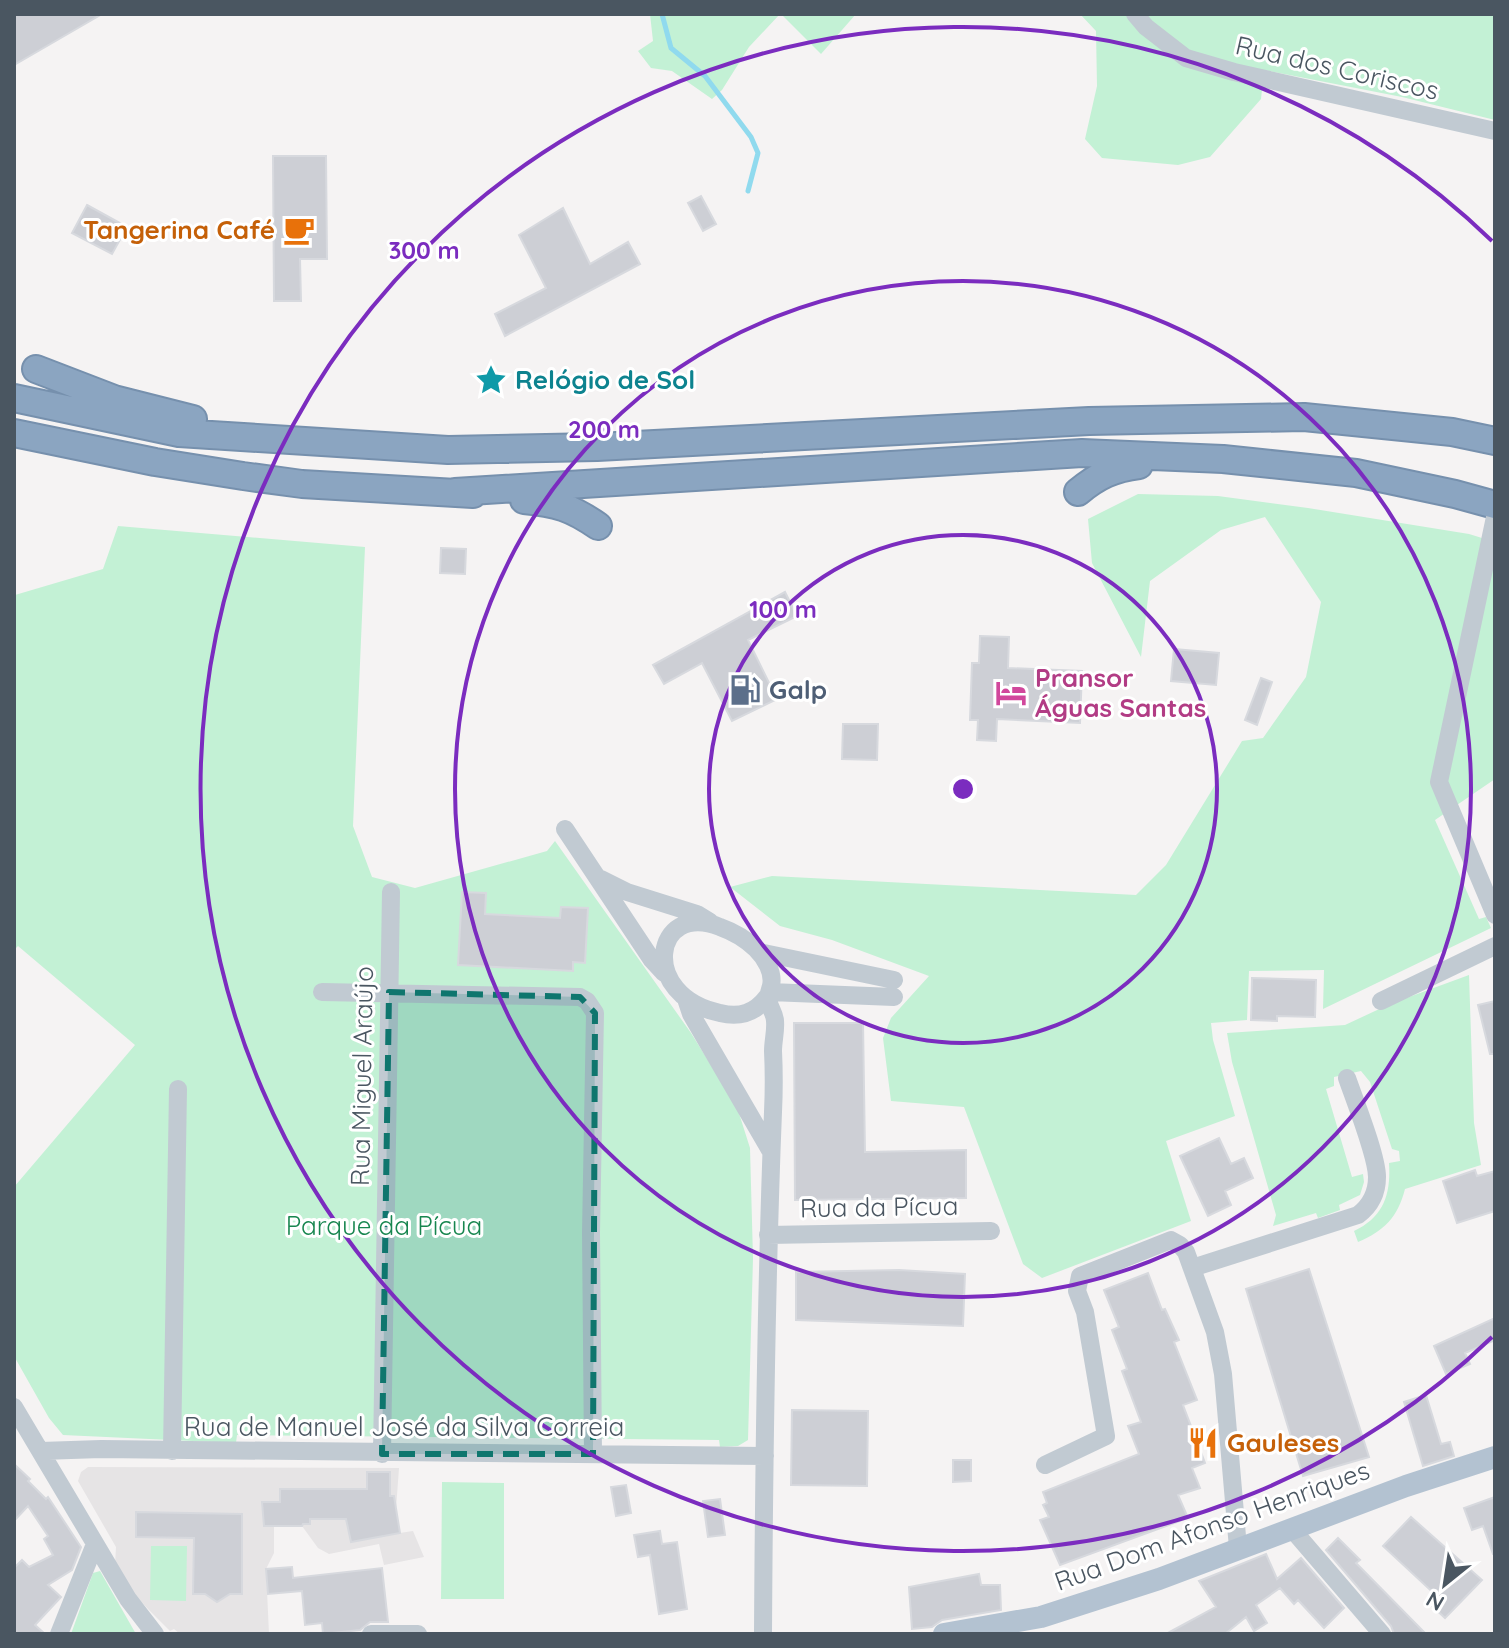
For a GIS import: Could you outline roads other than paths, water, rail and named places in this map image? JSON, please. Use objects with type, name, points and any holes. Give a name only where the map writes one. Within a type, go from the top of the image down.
[{"type":"highway","points":[[36,369],[114,399],[282,440]]},
{"type":"highway","points":[[14,398],[179,433],[448,450],[597,447],[1089,421],[1304,417],[1452,432],[1495,441]]},
{"type":"highway","points":[[14,433],[155,462],[302,484],[455,492],[550,502],[573,509],[598,526]]},
{"type":"highway","points":[[455,492],[1082,453],[1223,459],[1356,473],[1495,505]]},
{"type":"highway","points":[[1078,492],[1094,479],[1116,468],[1143,464],[1202,466],[1223,459]]},
{"type":"main road","name":"Rua Dom Afonso Henriques","points":[[944,1634],[1041,1617],[1159,1579],[1406,1486],[1495,1457]]},
{"type":"street","name":"Rua dos Coriscos","points":[[1135,14],[1146,27],[1186,58],[1234,72],[1495,131]]},
{"type":"street","points":[[1495,517],[1439,782],[1495,915]]},
{"type":"street","points":[[565,829],[652,960],[686,999],[691,1014],[772,1152]]},
{"type":"street","points":[[600,879],[627,892],[697,914],[735,933],[759,952],[770,972],[772,982],[768,994],[753,1012],[737,1016],[705,1009],[686,999]]},
{"type":"street","name":"Rua Miguel Araújo","points":[[382,1454],[391,892]]},
{"type":"street","points":[[664,973],[663,950],[673,934],[682,926],[696,922],[712,924]]},
{"type":"street","points":[[1381,1001],[1495,946]]},
{"type":"street","points":[[759,952],[894,989],[768,994]]},
{"type":"street","points":[[322,992],[580,997],[595,1013],[591,1233],[593,1454]]},
{"type":"street","points":[[763,1634],[768,1235],[776,1017],[768,994]]},
{"type":"street","points":[[1192,1268],[1358,1215],[1367,1209],[1373,1199],[1378,1173],[1347,1078]]},
{"type":"street","points":[[172,1451],[178,1089]]},
{"type":"street","name":"Rua da Pícua","points":[[768,1235],[991,1231]]},
{"type":"street","points":[[1045,1465],[1106,1436],[1085,1312],[1077,1291],[1080,1276],[1171,1240],[1176,1242],[1186,1252],[1215,1332],[1223,1374],[1238,1548]]},
{"type":"street","points":[[14,1407],[128,1599],[155,1634]]},
{"type":"street","name":"Rua de Manuel José da Silva Correia","points":[[41,1451],[765,1456]]},
{"type":"street","points":[[1291,1528],[1382,1634]]},
{"type":"street","points":[[59,1634],[95,1544]]},
{"type":"street","points":[[371,1634],[418,1634]]},
{"type":"waterway","points":[[662,14],[671,48],[705,76],[751,137],[758,153],[748,191]]},
{"type":"place","name":"Tangerina Café","points":[[299,230]]},
{"type":"place","name":"Relógio de Sol","points":[[491,380]]},
{"type":"place","name":"Galp","points":[[745,690]]},
{"type":"place","name":"Pransor Águas Santas","points":[[1011,693]]},
{"type":"place","name":"Gauleses","points":[[1203,1443]]},
{"type":"park label","name":"Parque da Pícua","points":[[384,1226]]}]
